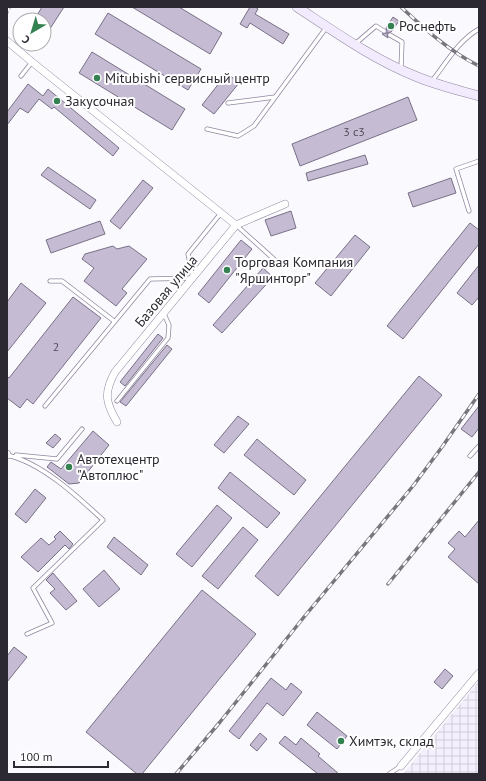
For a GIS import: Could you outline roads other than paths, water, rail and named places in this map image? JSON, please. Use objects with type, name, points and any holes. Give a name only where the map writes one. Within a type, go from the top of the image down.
[{"type":"street","points":[[297,7],[326,27],[401,70],[431,82],[479,96]]},
{"type":"street","points":[[7,41],[236,225]]},
{"type":"street","name":"Базовая улица","points":[[117,422],[110,411],[106,396],[108,384],[115,372],[236,225],[285,204]]},
{"type":"street","points":[[401,766],[479,673]]},
{"type":"lane","points":[[355,44],[376,26],[384,31]]},
{"type":"lane","points":[[207,129],[238,136],[254,126],[326,27]]},
{"type":"lane","points":[[431,82],[461,43],[473,32],[479,29]]},
{"type":"lane","points":[[390,35],[402,42],[401,70]]},
{"type":"lane","points":[[21,76],[32,62]]},
{"type":"lane","points":[[228,103],[275,98]]},
{"type":"lane","points":[[469,211],[456,169],[479,161]]},
{"type":"lane","points":[[46,406],[114,321],[150,279],[193,278],[188,254],[221,213]]},
{"type":"lane","points":[[236,225],[276,261]]},
{"type":"lane","points":[[50,281],[62,281],[114,321]]},
{"type":"lane","points":[[117,400],[168,338],[169,325],[164,314]]},
{"type":"lane","points":[[7,455],[57,459],[82,429]]},
{"type":"lane","points":[[470,456],[479,446]]},
{"type":"lane","points":[[7,455],[20,458],[40,468],[81,500],[103,520],[34,588],[52,623],[27,634]]},
{"type":"lane","points":[[389,774],[401,766]]},
{"type":"railway","points":[[401,7],[448,47],[479,66]]},
{"type":"railway","points":[[176,774],[413,486],[479,394]]},
{"type":"railway","points":[[388,584],[479,472]]},
{"type":"place","name":"Роснефть","points":[[391,26]]},
{"type":"place","name":"Mitubishi сервисный центр","points":[[97,78]]},
{"type":"place","name":"Закусочная","points":[[57,101]]},
{"type":"place","name":"Торговая Компания \"Яршинторг\"","points":[[227,270]]},
{"type":"place","name":"Автотехцентр \"Автоплюс\"","points":[[69,467]]},
{"type":"place","name":"Химтэк, склад","points":[[341,741]]}]
